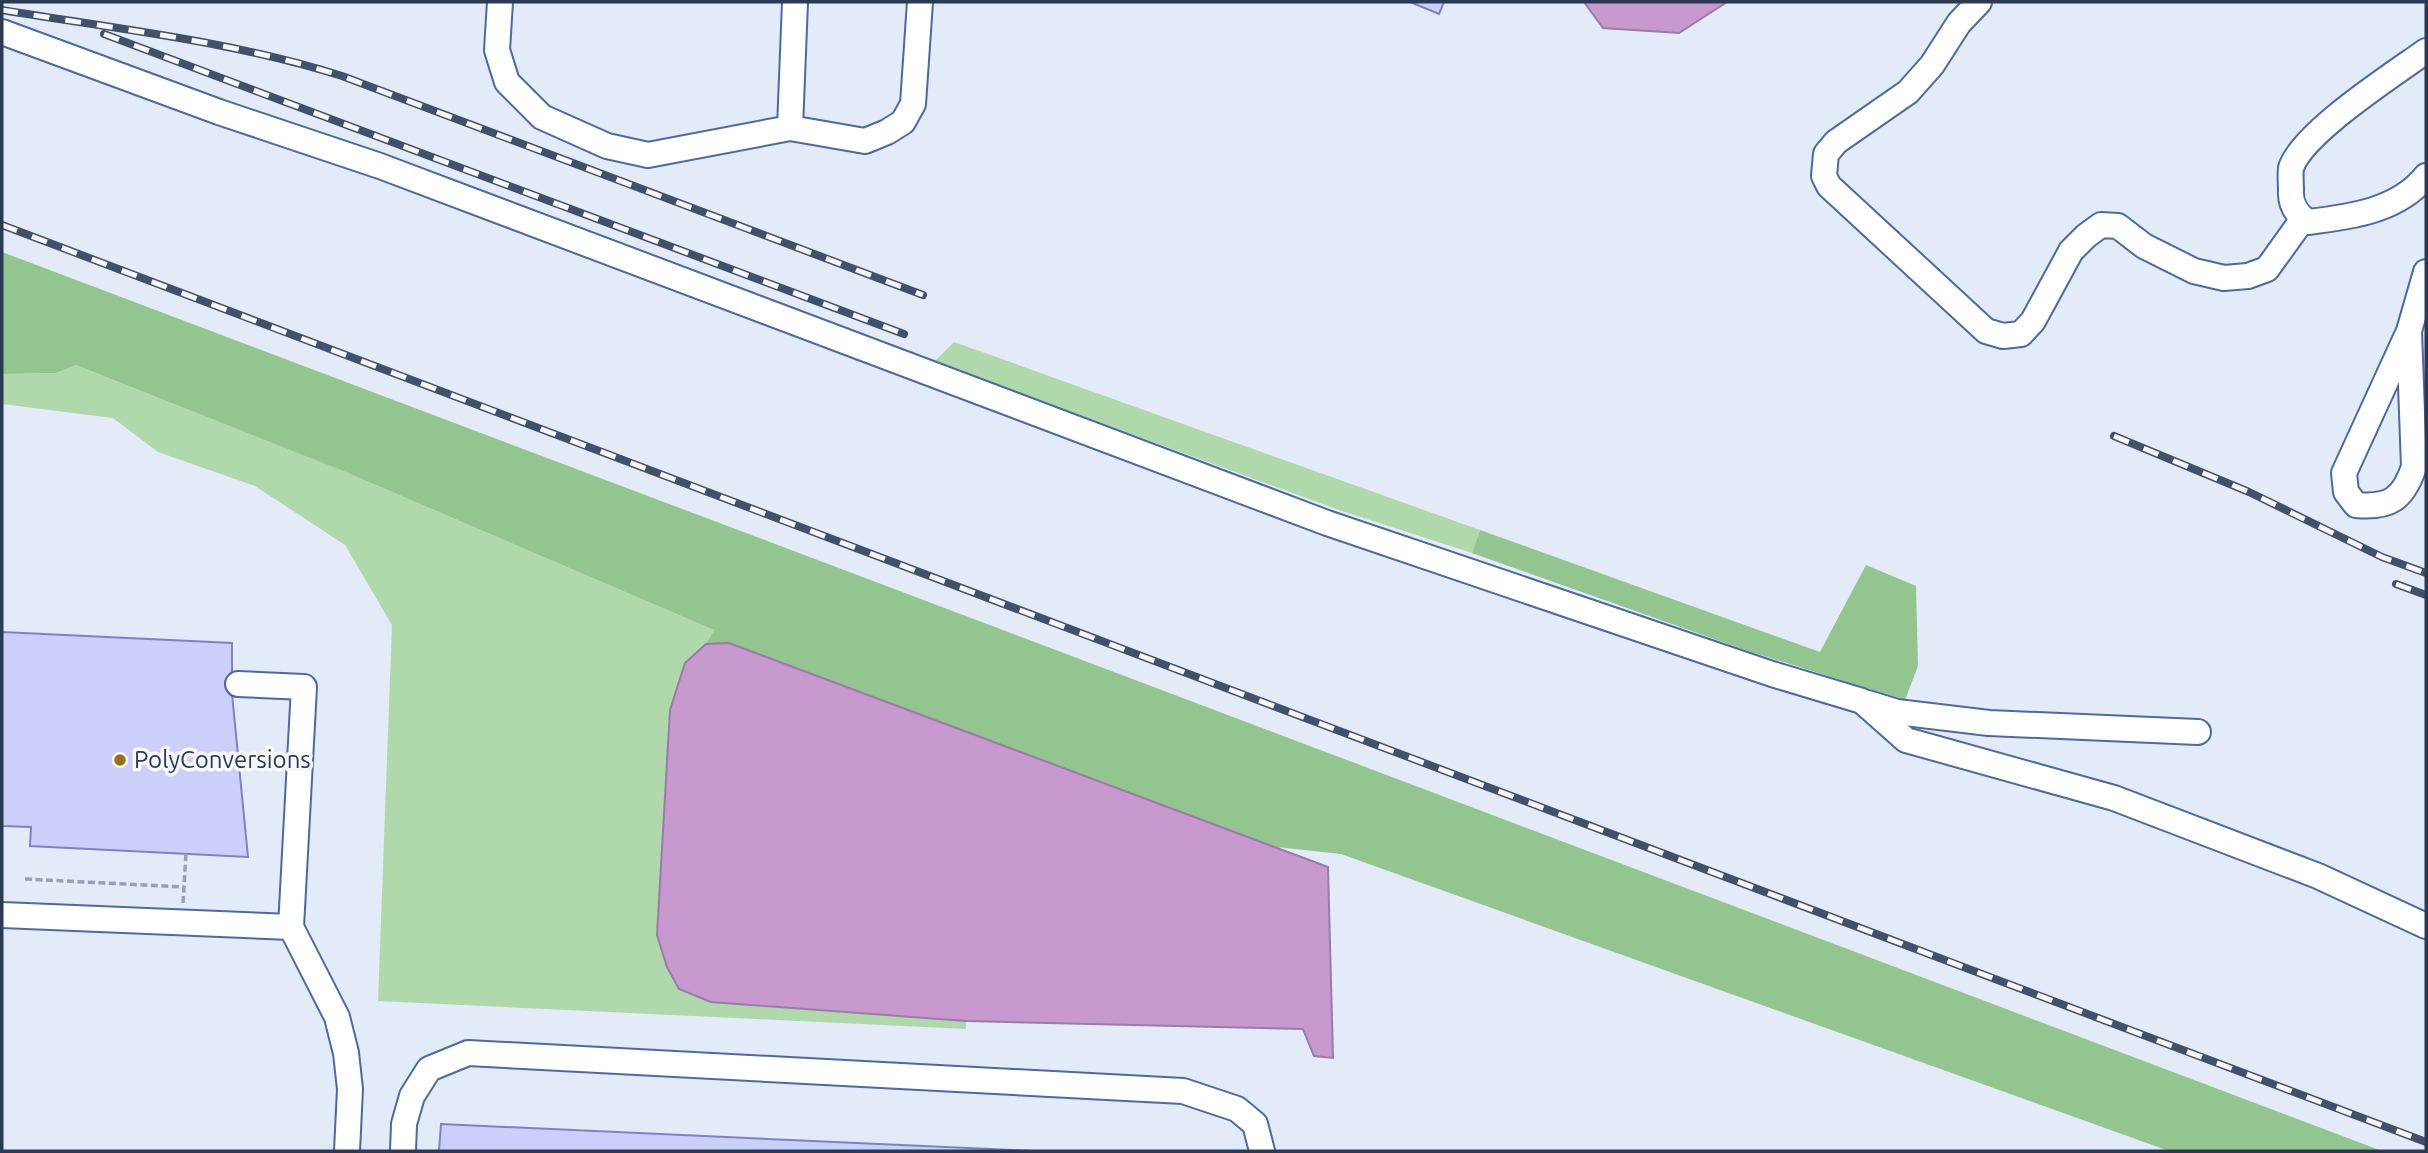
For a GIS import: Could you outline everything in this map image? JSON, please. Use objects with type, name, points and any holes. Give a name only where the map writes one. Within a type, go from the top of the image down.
[{"type":"lane","points":[[500,2],[498,50],[507,82],[542,117],[607,146],[648,155],[790,128],[865,141],[887,132],[903,122],[913,104],[920,2]]},
{"type":"lane","points":[[790,128],[795,2]]},
{"type":"lane","points":[[1979,2],[1959,23],[1933,65],[1908,92],[1836,142],[1826,155],[1824,176],[1829,186],[1986,331],[2003,336],[2021,334],[2033,321],[2071,251],[2101,225],[2118,226],[2144,246],[2194,271],[2224,278],[2248,276],[2267,269],[2303,219]]},
{"type":"lane","points":[[2,32],[219,112],[380,166],[1327,523],[1772,674],[1897,712],[1989,723],[2197,732]]},
{"type":"lane","points":[[2426,51],[2342,113],[2303,147],[2291,169],[2290,199],[2298,215],[2308,222],[2342,218],[2396,203],[2426,176]]},
{"type":"lane","points":[[2409,331],[2414,467],[2408,485],[2395,499],[2376,507],[2356,505],[2346,492],[2344,473],[2409,331],[2426,272]]},
{"type":"lane","points":[[238,684],[304,687],[291,927],[337,1017],[346,1053],[350,1089],[347,1151]]},
{"type":"lane","points":[[1861,701],[1906,740],[2114,798],[2318,876],[2426,926]]},
{"type":"lane","points":[[2,915],[291,927]]},
{"type":"lane","points":[[403,1151],[404,1124],[412,1096],[429,1069],[468,1053],[1183,1091],[1237,1109],[1255,1124],[1262,1151]]},
{"type":"path","points":[[182,923],[186,854]]},
{"type":"path","points":[[25,879],[184,887]]},
{"type":"green space","points":[[2,252],[2382,1151],[2169,1151],[1341,854],[1268,846],[730,643],[706,644],[714,630],[348,473],[76,365],[56,373],[2,374]]},
{"type":"green space","points":[[954,342],[1480,530],[1472,553],[1339,510],[934,362]]},
{"type":"green space","points":[[76,365],[348,473],[714,630],[706,644],[685,663],[679,989],[711,1002],[966,1021],[966,1029],[378,1001],[392,625],[345,545],[255,486],[158,452],[113,418],[2,404],[2,374],[56,373]]},
{"type":"green space","points":[[1480,530],[1820,652],[1866,565],[1916,586],[1918,666],[1905,700],[1748,651],[1472,553]]},
{"type":"shaded area","points":[[1584,2],[1727,2],[1679,33],[1603,28]]},
{"type":"shaded area","points":[[729,643],[1328,867],[1333,1058],[1314,1056],[1303,1029],[966,1021],[711,1002],[679,989],[667,967],[657,935],[670,710],[685,663],[706,644]]},
{"type":"building","points":[[1410,2],[1444,2],[1439,14]]},
{"type":"building","name":"PolyConversions","points":[[2,632],[232,643],[232,694],[248,857],[30,846],[31,827],[2,826]]},
{"type":"building","points":[[441,1124],[1033,1151],[439,1151]]},
{"type":"railway","points":[[2,10],[216,45],[342,76],[923,295]]},
{"type":"railway","points":[[104,34],[904,334]]},
{"type":"railway","points":[[2,225],[2426,1142]]},
{"type":"railway","points":[[2114,436],[2249,492],[2382,557],[2426,573]]},
{"type":"railway","points":[[2396,584],[2426,595]]},
{"type":"place","name":"PolyConversions","points":[[120,760]]}]
